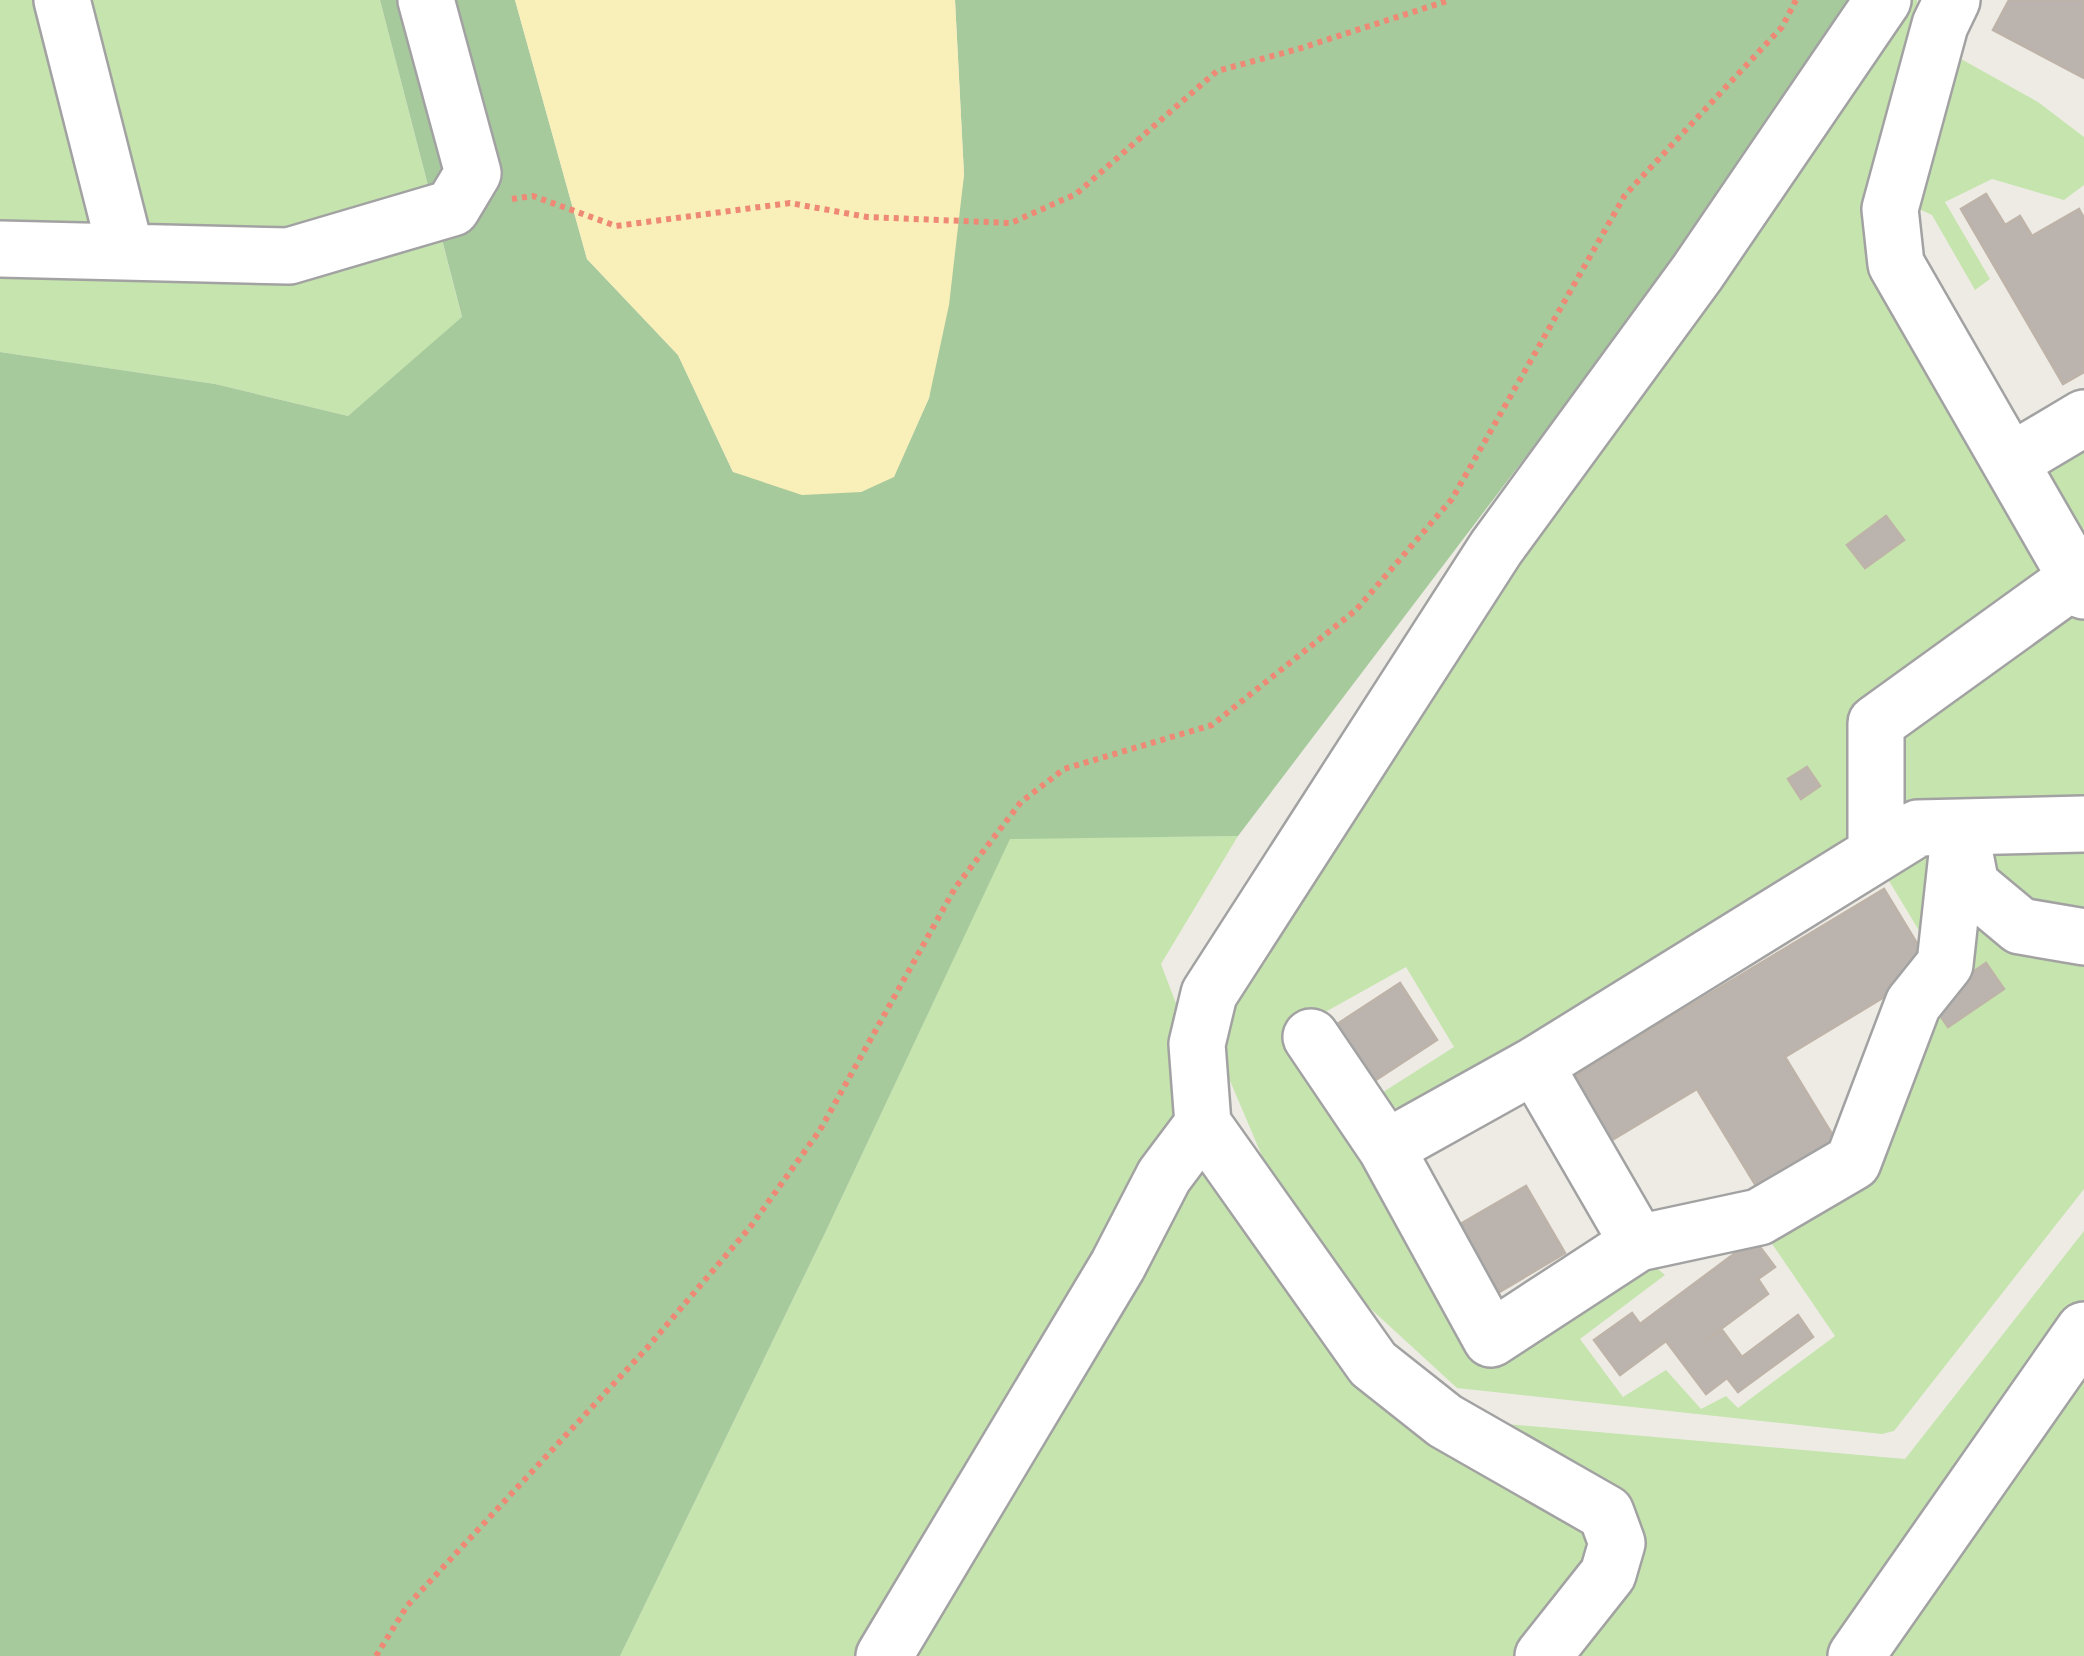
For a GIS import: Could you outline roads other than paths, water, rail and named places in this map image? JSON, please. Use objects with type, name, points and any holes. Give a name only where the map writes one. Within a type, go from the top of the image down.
[{"type":"lane","points":[[62,0],[126,252]]},
{"type":"lane","points":[[0,249],[289,256],[452,208],[473,174],[426,0]]},
{"type":"lane","points":[[1543,1656],[1608,1574],[1617,1543],[1606,1513],[1445,1421],[1373,1364],[1203,1124],[1197,1044],[1209,994],[1496,548],[1697,272],[1883,0]]},
{"type":"lane","points":[[1876,854],[1876,723],[2080,584],[1896,264],[1890,209],[1940,26],[1952,0]]},
{"type":"lane","points":[[2010,462],[2084,418]]},
{"type":"lane","points":[[1386,1148],[1535,1066],[1918,828],[2084,824]]},
{"type":"lane","points":[[1960,827],[1971,885],[2020,926],[2084,938]]},
{"type":"lane","points":[[1311,1038],[1386,1148],[1491,1339],[1638,1243],[1760,1217],[1853,1162],[1913,1004],[1945,964],[1960,827]]},
{"type":"lane","points":[[1535,1066],[1638,1243]]},
{"type":"lane","points":[[884,1656],[1118,1265],[1164,1176],[1203,1124]]},
{"type":"lane","points":[[1856,1656],[2080,1343]]}]
